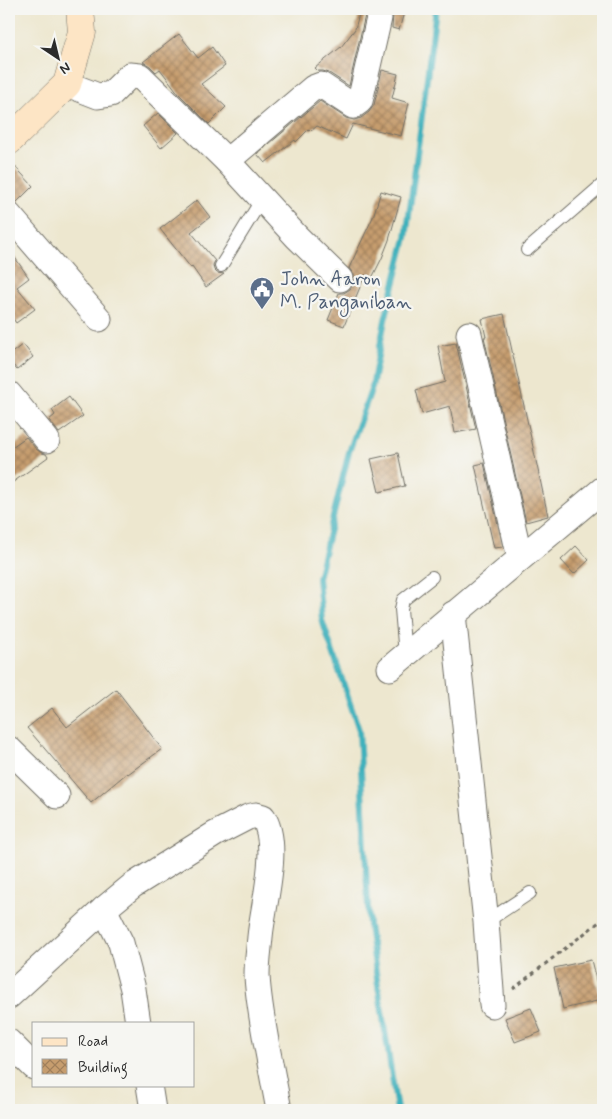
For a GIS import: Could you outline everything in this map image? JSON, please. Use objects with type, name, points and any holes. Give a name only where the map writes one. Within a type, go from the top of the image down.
[{"type":"street","points":[[9,141],[67,84],[82,32],[80,9]]},
{"type":"street","points":[[227,161],[313,88],[321,86],[353,106],[360,101],[379,18]]},
{"type":"street","points":[[67,84],[98,96],[111,94],[130,75],[140,76],[227,161],[340,279]]},
{"type":"street","points":[[9,215],[99,319]]},
{"type":"street","points":[[469,334],[520,558]]},
{"type":"street","points":[[9,394],[47,440]]},
{"type":"street","points":[[397,661],[603,489]]},
{"type":"street","points":[[453,614],[486,922],[492,1005]]},
{"type":"street","points":[[9,749],[57,796]]},
{"type":"street","points":[[9,996],[104,909],[132,886],[215,834],[248,817],[256,815],[263,817],[268,824],[270,858],[260,935],[258,975],[260,1012],[276,1109]]},
{"type":"street","points":[[104,909],[121,943],[133,989],[138,1022]]},
{"type":"street","points":[[9,1042],[32,1065]]},
{"type":"street","points":[[148,1086],[153,1110]]},
{"type":"lane","points":[[527,250],[603,184]]},
{"type":"lane","points":[[221,266],[262,199]]},
{"type":"lane","points":[[397,661],[401,609],[404,600],[432,578]]},
{"type":"lane","points":[[486,922],[530,893]]},
{"type":"path","points":[[492,1005],[603,920]]},
{"type":"building","points":[[390,9],[405,9],[399,30],[392,28],[393,14]]},
{"type":"building","points":[[359,14],[365,15],[349,86],[329,73],[318,71],[315,68],[341,47],[355,29]]},
{"type":"building","points":[[179,34],[198,58],[212,47],[225,66],[201,84],[226,107],[209,124],[179,94],[160,69],[156,72],[143,62]]},
{"type":"building","points":[[382,70],[398,74],[392,98],[409,103],[401,136],[353,124],[346,139],[317,126],[311,131],[309,129],[296,142],[295,140],[265,163],[257,154],[320,101],[346,118],[354,120],[361,118],[374,105]]},
{"type":"building","points":[[158,113],[178,133],[161,148],[143,126]]},
{"type":"building","points":[[9,160],[33,186],[16,203],[9,201]]},
{"type":"building","points":[[381,191],[401,197],[382,258],[372,278],[365,275],[344,326],[328,320],[339,293],[344,293],[350,289],[354,283],[354,275],[349,268],[373,217]]},
{"type":"building","points":[[197,200],[210,217],[191,232],[215,261],[213,265],[214,270],[217,273],[224,274],[206,287],[160,229]]},
{"type":"building","points":[[9,249],[29,278],[17,287],[35,309],[16,323],[9,313]]},
{"type":"building","points":[[504,314],[548,516],[526,522],[484,337],[486,337],[482,319]]},
{"type":"building","points":[[456,343],[476,429],[455,433],[450,406],[422,414],[416,390],[445,382],[438,346]]},
{"type":"building","points":[[23,344],[33,357],[17,370],[9,360],[9,355]]},
{"type":"building","points":[[69,397],[83,416],[59,433],[49,420],[55,415],[52,410]]},
{"type":"building","points":[[26,437],[36,449],[48,457],[9,485],[9,449]]},
{"type":"building","points":[[398,453],[405,486],[379,492],[371,459]]},
{"type":"building","points":[[484,463],[503,547],[494,548],[475,465]]},
{"type":"building","points":[[576,546],[589,560],[574,574],[561,560]]},
{"type":"building","points":[[116,689],[162,749],[127,773],[91,803],[27,728],[52,708],[67,727]]},
{"type":"building","points":[[591,960],[601,1000],[563,1009],[554,968]]},
{"type":"building","points":[[531,1008],[541,1032],[515,1042],[505,1018]]},
{"type":"waterway","points":[[397,1110],[369,926],[359,730],[322,620],[318,578],[349,452],[372,387],[385,320],[406,238],[436,9]]},
{"type":"place","name":"John Aaron M. Panganiban","points":[[262,310]]}]
